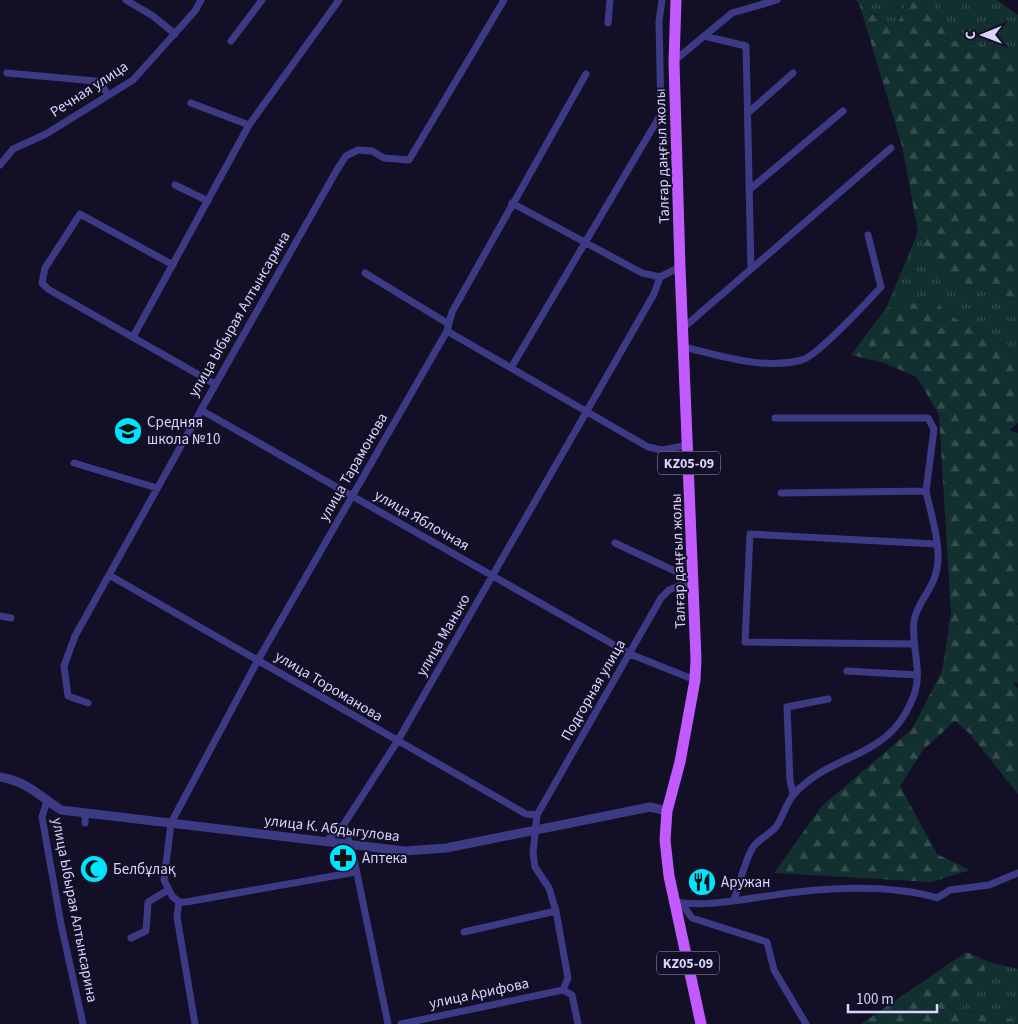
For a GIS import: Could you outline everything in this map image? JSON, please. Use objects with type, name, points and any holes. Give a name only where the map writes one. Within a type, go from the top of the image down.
[{"type":"main road","name":"Талғар даңғыл жолы","points":[[676,0],[674,62],[680,268],[694,580],[695,680],[680,762],[667,811],[666,855],[679,903],[702,1024]]},
{"type":"street","points":[[126,0],[152,16],[175,34]]},
{"type":"street","name":"Речная улица","points":[[0,165],[13,149],[46,134],[133,80],[195,11],[201,0]]},
{"type":"street","points":[[231,41],[262,0]]},
{"type":"street","points":[[133,337],[249,124],[339,0]]},
{"type":"street","name":"улица Ыбырая Алтынсарина","points":[[88,703],[68,696],[64,666],[75,636],[200,410],[346,156],[358,150],[372,151],[384,158],[409,160],[504,0]]},
{"type":"street","points":[[608,23],[610,0]]},
{"type":"street","points":[[511,368],[661,114],[659,21],[662,0]]},
{"type":"street","points":[[674,62],[732,13],[777,0]]},
{"type":"street","points":[[704,36],[746,46],[751,269]]},
{"type":"street","points":[[7,73],[95,81],[101,84],[108,95]]},
{"type":"street","points":[[748,112],[793,73]]},
{"type":"street","name":"улица Тарамонова","points":[[168,890],[164,880],[171,823],[258,660],[447,327],[512,202],[586,74]]},
{"type":"street","points":[[191,103],[249,124]]},
{"type":"street","points":[[750,190],[843,111]]},
{"type":"street","points":[[683,328],[892,148]]},
{"type":"street","points":[[175,185],[208,201]]},
{"type":"street","points":[[512,202],[632,269],[660,277],[680,268]]},
{"type":"street","points":[[173,265],[80,214],[45,268],[42,283],[48,289],[215,384]]},
{"type":"street","points":[[684,347],[744,362],[777,363],[804,360],[859,312],[881,286],[868,235]]},
{"type":"street","points":[[365,273],[511,368],[655,449],[669,449],[688,445]]},
{"type":"street","name":"улица Манько","points":[[325,842],[344,824],[397,742],[588,412],[654,294],[660,277]]},
{"type":"street","name":"улица Яблочная","points":[[200,410],[630,654],[695,680]]},
{"type":"street","points":[[734,900],[753,847],[776,827],[794,794],[843,760],[872,747],[886,738],[900,722],[915,690],[917,675],[914,619],[936,576],[939,559],[926,491],[934,428],[928,418],[775,418]]},
{"type":"street","points":[[74,463],[157,488]]},
{"type":"street","points":[[781,493],[926,491]]},
{"type":"street","points":[[914,644],[745,642],[750,534],[936,544]]},
{"type":"street","points":[[615,543],[694,580]]},
{"type":"street","name":"улица Тороманова","points":[[108,575],[397,742],[526,814],[537,815]]},
{"type":"street","name":"Подгорная улица","points":[[563,990],[568,978],[556,912],[549,888],[536,867],[532,846],[537,815],[665,593],[694,580]]},
{"type":"street","points":[[0,616],[11,618]]},
{"type":"street","points":[[847,672],[917,675]]},
{"type":"street","points":[[794,794],[790,780],[787,707],[828,699]]},
{"type":"street","name":"улица К. Абдыгулова","points":[[0,777],[18,780],[34,789],[60,810],[350,845],[413,850],[446,848],[650,807],[667,811]]},
{"type":"street","name":"улица Ыбырая Алтынсарина","points":[[47,801],[42,817],[43,826],[61,924],[84,1024]]},
{"type":"street","points":[[85,813],[85,823]]},
{"type":"street","points":[[344,824],[388,1024]]},
{"type":"street","points":[[179,902],[198,901],[356,872]]},
{"type":"street","points":[[679,903],[734,900],[797,892],[864,889],[894,890],[937,898],[950,890],[989,885],[1018,873]]},
{"type":"street","points":[[131,938],[146,931],[148,902],[168,890],[179,902]]},
{"type":"street","points":[[179,902],[177,917],[195,1024]]},
{"type":"street","points":[[679,903],[692,918],[767,942],[774,970],[806,1024]]},
{"type":"street","points":[[464,932],[556,912]]},
{"type":"street","points":[[563,990],[572,996],[578,1024]]},
{"type":"street","name":"улица Арифова","points":[[401,1024],[563,990]]},
{"type":"green space","points":[[855,0],[908,0],[895,30]]},
{"type":"green space","points":[[908,0],[931,0],[948,40],[1018,50],[1018,300],[942,277],[918,232],[902,146],[859,3],[895,30]]},
{"type":"green space","points":[[931,0],[997,0],[1018,15],[1018,50],[948,40]]},
{"type":"green space","points":[[918,232],[942,277],[1018,300],[1018,357],[988,333],[956,319],[932,300],[886,308]]},
{"type":"green space","points":[[932,300],[956,319],[988,333],[1018,357],[1018,423],[1009,430],[1018,433],[1018,623],[1016,624],[1018,625],[1018,683],[1012,682],[1018,688],[1018,794],[970,734],[955,721],[923,750],[900,786],[937,854],[970,870],[931,882],[774,873],[822,806],[912,729],[942,671],[951,613],[939,415],[917,377],[884,363],[851,355],[886,308]]},
{"type":"green space","points":[[966,952],[989,962],[961,1010],[1018,1020],[1018,1024],[861,1024]]},
{"type":"green space","points":[[989,962],[1018,969],[1018,1020],[961,1010]]},
{"type":"place","name":"Средняя школа №10","points":[[128,431]]},
{"type":"place","name":"Аптека","points":[[343,858]]},
{"type":"place","name":"Белбұлақ","points":[[94,869]]},
{"type":"place","name":"Аружан","points":[[702,882]]}]
